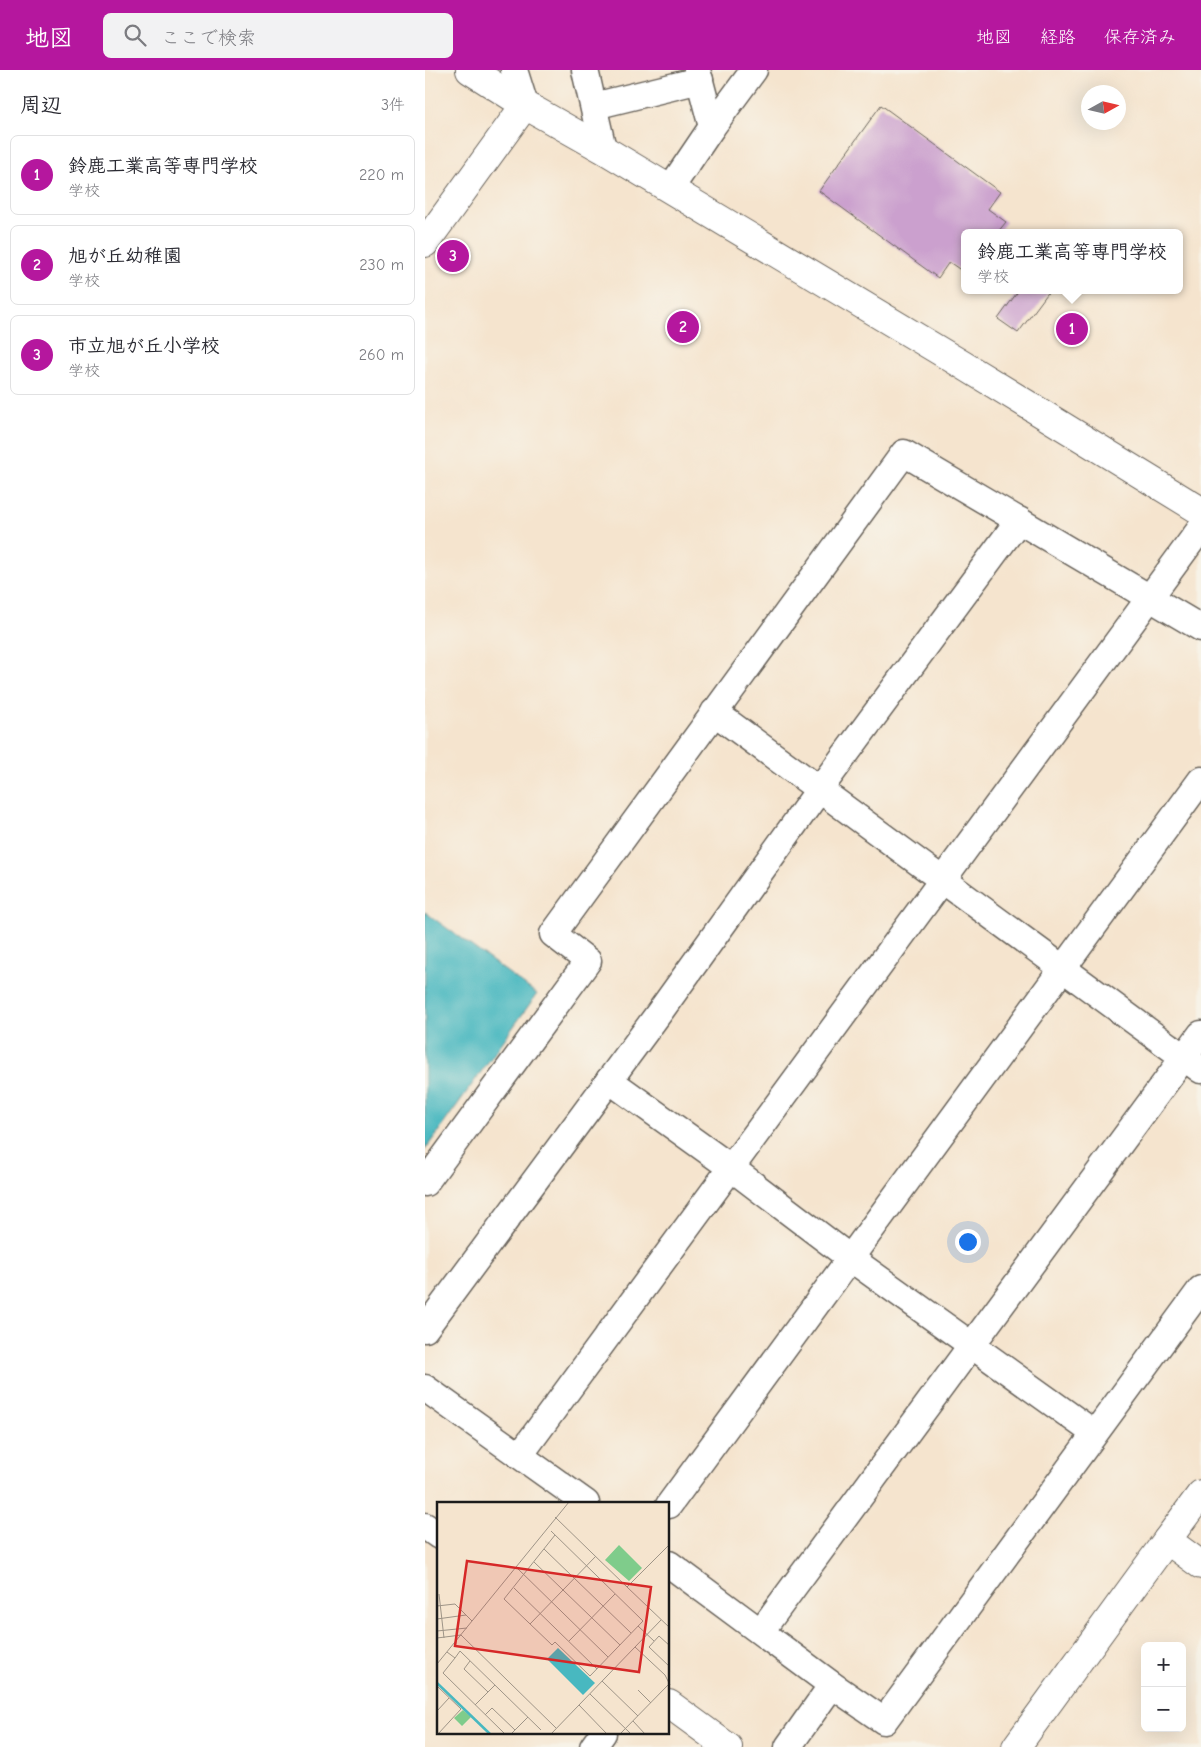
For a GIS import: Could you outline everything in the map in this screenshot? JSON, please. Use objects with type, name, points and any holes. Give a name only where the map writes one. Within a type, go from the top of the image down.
[{"type":"street","points":[[470,70],[525,105],[603,149],[963,365],[1201,511]]},
{"type":"street","points":[[514,70],[525,105]]},
{"type":"street","points":[[585,70],[603,149]]},
{"type":"street","points":[[670,189],[754,70]]},
{"type":"street","points":[[594,106],[699,75],[712,127]]},
{"type":"street","points":[[425,243],[525,105]]},
{"type":"street","points":[[425,1183],[589,961],[553,934],[904,453],[1201,628]]},
{"type":"street","points":[[425,1329],[1019,520]]},
{"type":"street","points":[[520,1455],[1201,528]]},
{"type":"street","points":[[714,712],[1063,967],[1192,1064]]},
{"type":"street","points":[[670,1504],[1201,780]]},
{"type":"street","points":[[761,1631],[973,1345],[1192,1064],[1201,1034]]},
{"type":"street","points":[[609,1080],[730,1167],[850,1258],[1094,1433]]},
{"type":"street","points":[[670,1565],[832,1685],[884,1721],[1201,1289]]},
{"type":"street","points":[[425,1388],[585,1502]]},
{"type":"street","points":[[1016,1747],[1201,1494]]},
{"type":"street","points":[[425,1526],[437,1535]]},
{"type":"street","points":[[1167,1540],[1201,1565]]},
{"type":"street","points":[[788,1747],[832,1685]]},
{"type":"street","points":[[670,1705],[728,1747]]},
{"type":"street","points":[[593,1747],[602,1734]]},
{"type":"water","points":[[425,912],[537,994],[425,1150]]},
{"type":"building","points":[[881,105],[1000,192],[988,209],[1006,222],[1000,229],[961,229],[961,270],[949,262],[938,278],[819,191]]},
{"type":"building","points":[[1016,294],[1047,294],[1018,333],[998,319]]},
{"type":"place","name":"市立旭が丘小学校","points":[[453,256]]},
{"type":"place","name":"旭が丘幼稚園","points":[[683,327]]},
{"type":"place","name":"鈴鹿工業高等専門学校","points":[[1072,329]]}]
